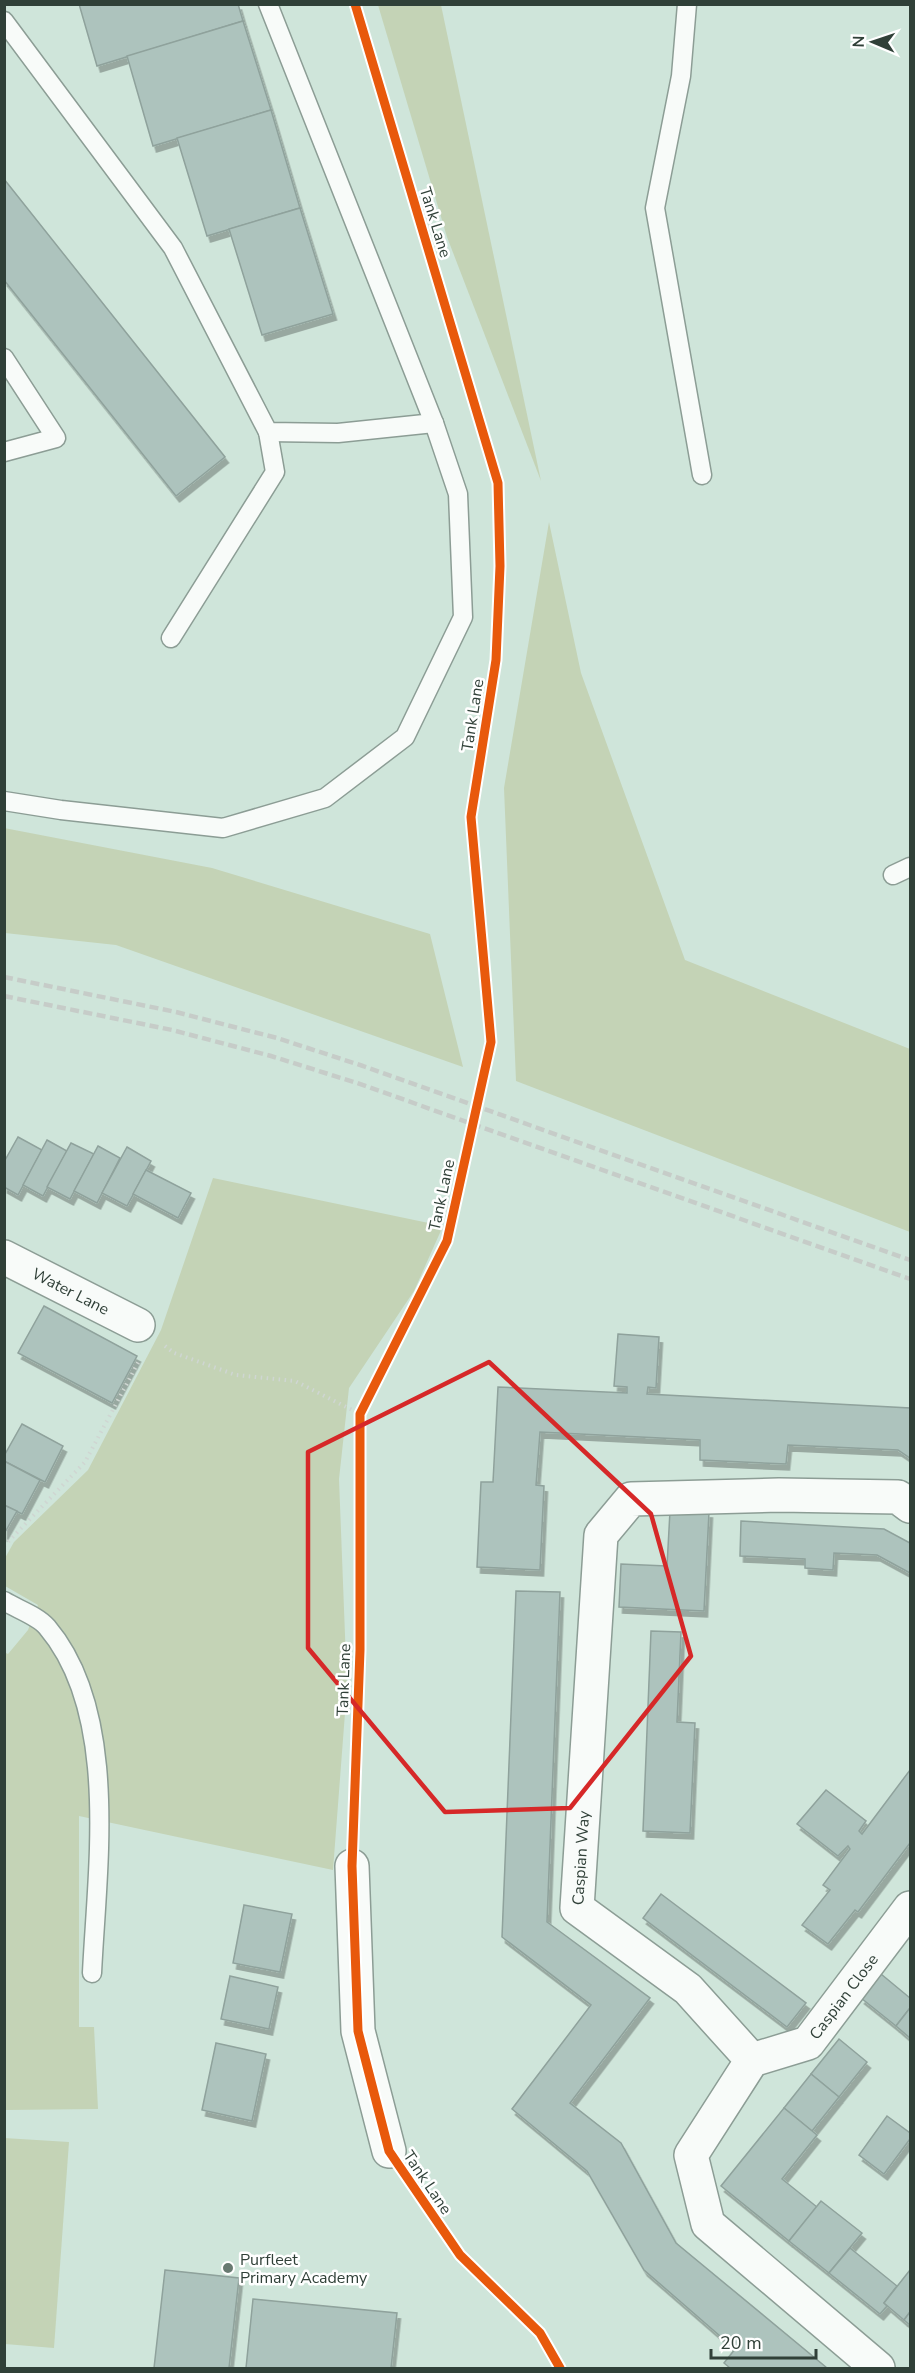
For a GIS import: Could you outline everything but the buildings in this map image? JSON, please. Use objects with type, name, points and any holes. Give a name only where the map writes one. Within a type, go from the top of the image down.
[{"type":"street","name":"Water Lane","points":[[4,1257],[145,1331]]},
{"type":"street","name":"Caspian Way","points":[[752,2060],[688,1989],[577,1908],[601,1535],[631,1499],[779,1495],[898,1497],[910,1506]]},
{"type":"street","name":"Tank Lane","points":[[352,1866],[358,2031],[389,2151]]},
{"type":"street","name":"Caspian Close","points":[[752,2060],[808,2043],[904,1929]]},
{"type":"street","points":[[752,2060],[691,2155],[708,2224],[878,2368]]},
{"type":"lane","points":[[4,801],[61,810],[224,828],[325,798],[405,737],[463,617],[458,494],[434,423],[275,13],[268,4]]},
{"type":"lane","points":[[687,4],[681,76],[655,208],[702,475]]},
{"type":"lane","points":[[4,21],[173,248],[268,432],[275,472],[171,638]]},
{"type":"lane","points":[[4,358],[56,438],[4,452]]},
{"type":"lane","points":[[268,432],[338,434],[434,423]]},
{"type":"lane","points":[[893,875],[910,867]]},
{"type":"lane","points":[[4,1601],[46,1625],[70,1661],[93,1726],[100,1817],[92,1973]]},
{"type":"path","points":[[4,1546],[85,1462],[145,1331],[174,1353],[236,1375],[295,1381],[360,1414]]},
{"type":"path","points":[[360,1426],[360,1414],[365,1404]]},
{"type":"highlighted area","points":[[489,1362],[651,1514],[691,1656],[570,1808],[445,1812],[308,1648],[308,1452]]},
{"type":"green space","points":[[378,5],[441,5],[541,481],[447,237]]},
{"type":"green space","points":[[549,522],[581,673],[685,960],[910,1049],[910,1232],[516,1081],[504,788]]},
{"type":"green space","points":[[4,828],[212,868],[430,934],[463,1067],[116,945],[5,933]]},
{"type":"green space","points":[[213,1178],[443,1226],[414,1291],[349,1388],[339,1479],[347,1687],[333,1870],[79,1816],[79,2027],[94,2027],[98,2109],[5,2110],[4,1652],[8,1654],[28,1630],[38,1605],[5,1586],[5,1558],[14,1542],[88,1470],[161,1330]]},
{"type":"green space","points":[[4,2138],[69,2142],[54,2348],[5,2344]]},
{"type":"railway","points":[[4,977],[176,1012],[277,1038],[363,1066],[910,1260]]},
{"type":"railway","points":[[4,996],[172,1030],[271,1056],[357,1083],[910,1279]]},
{"type":"cycle path","points":[[355,4],[498,483],[500,566],[496,660],[471,817],[491,1042],[447,1241],[360,1414],[360,1650],[352,1866],[358,2031],[389,2151],[460,2255],[540,2333],[560,2368]]},
{"type":"place","name":"Purfleet Primary Academy","points":[[228,2268]]}]
